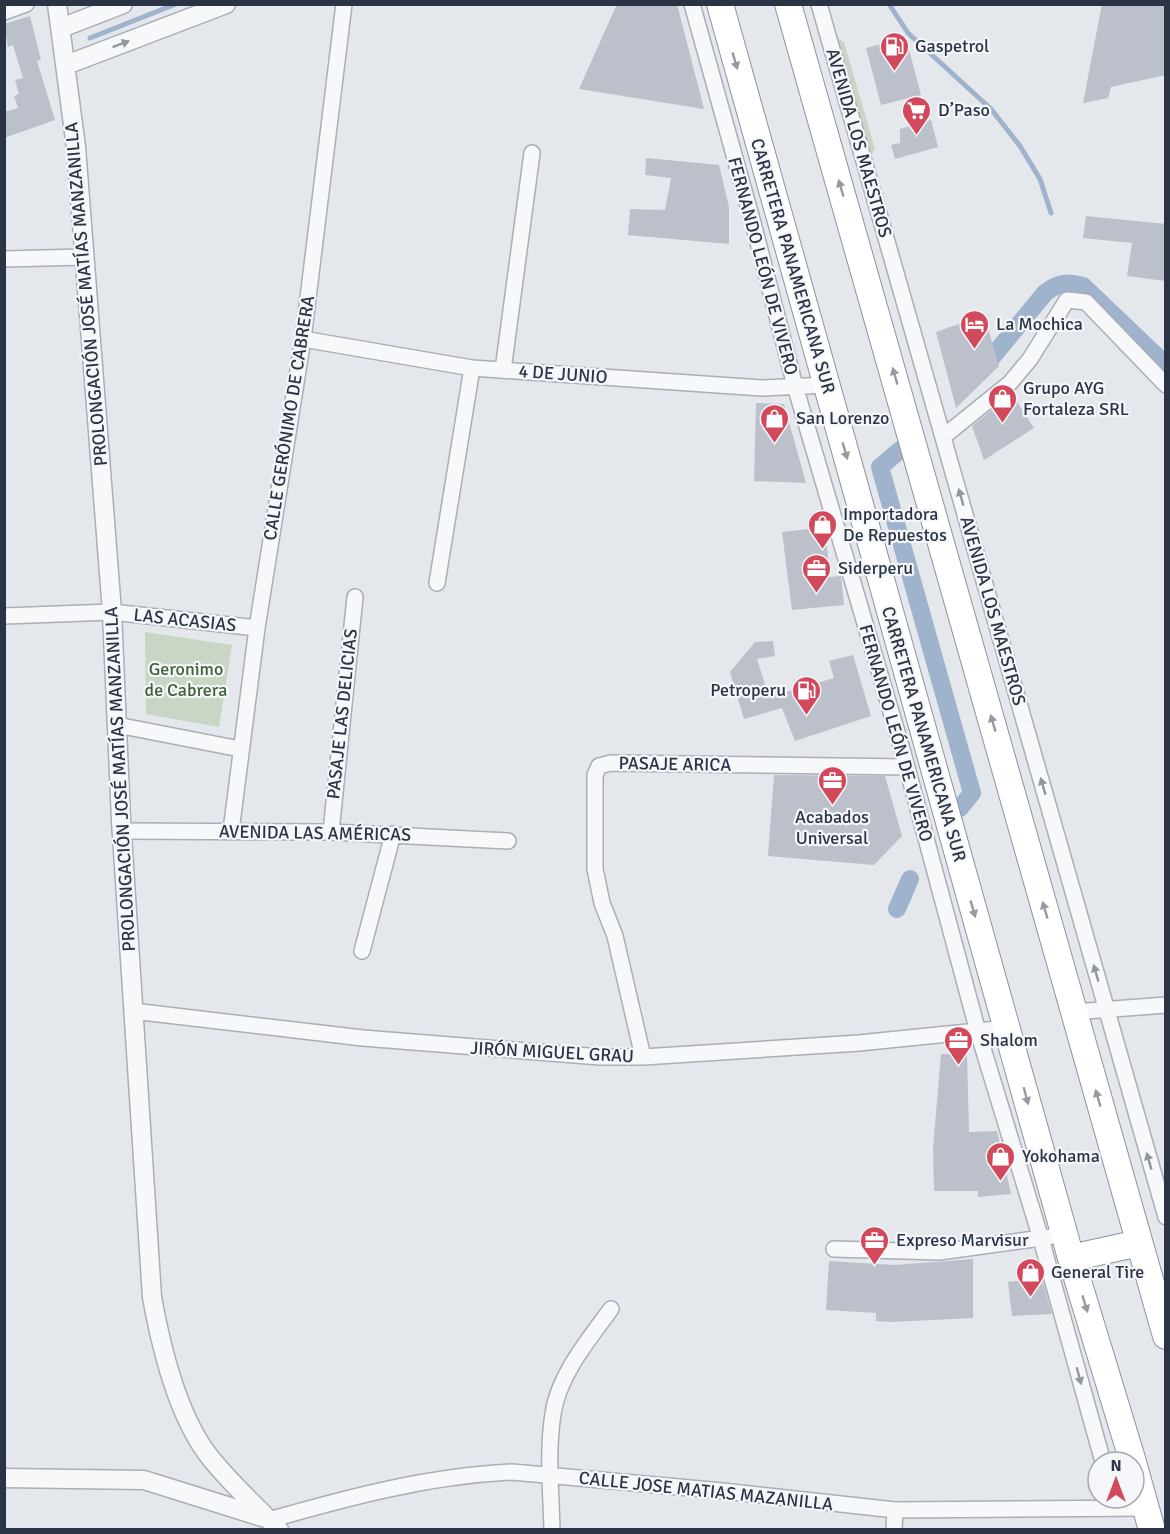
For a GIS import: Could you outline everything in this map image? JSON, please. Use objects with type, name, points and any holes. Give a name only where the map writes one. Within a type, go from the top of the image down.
[{"type":"highway","name":"CARRETERA PANAMERICANA SUR","points":[[720,4],[1007,1028],[1059,1244],[1128,1450]]},
{"type":"highway","points":[[788,4],[1166,1336]]},
{"type":"highway","points":[[1059,1244],[1139,1243]]},
{"type":"street","points":[[4,12],[26,4]]},
{"type":"street","name":"PROLONGACIÓN JOSÉ MATÍAS MANZANILLA","points":[[57,4],[66,65],[112,612],[122,831],[148,1260],[157,1328],[177,1390],[207,1454],[245,1498],[274,1526]]},
{"type":"street","points":[[61,28],[123,4]]},
{"type":"street","points":[[66,65],[226,4]]},
{"type":"street","name":"CALLE GERÓNIMO DE CABRERA","points":[[231,831],[257,628],[303,339],[344,4]]},
{"type":"street","name":"FERNANDO LEÓN DE VIVERO","points":[[692,4],[750,212],[795,386],[907,767],[978,1032],[1059,1244],[1101,1450]]},
{"type":"street","name":"AVENIDA LOS MAESTROS","points":[[819,4],[1166,1217]]},
{"type":"street","points":[[503,370],[531,153]]},
{"type":"street","points":[[4,258],[83,257]]},
{"type":"street","points":[[943,437],[1010,383],[1030,359],[1067,300],[1086,302],[1166,385]]},
{"type":"street","name":"4 DE JUNIO","points":[[303,339],[472,368],[762,388],[826,386]]},
{"type":"street","points":[[437,582],[472,368]]},
{"type":"street","name":"PASAJE LAS DELICIAS","points":[[331,832],[355,597]]},
{"type":"street","name":"LAS ACASIAS","points":[[4,616],[112,612],[257,628]]},
{"type":"street","points":[[117,725],[240,749]]},
{"type":"street","name":"PASAJE ARICA","points":[[643,1057],[615,936],[602,903],[595,869],[595,776],[599,766],[611,763],[907,767]]},
{"type":"street","name":"AVENIDA LAS AMÉRICAS","points":[[122,831],[331,832],[508,841]]},
{"type":"street","points":[[362,951],[393,834]]},
{"type":"street","points":[[1074,1012],[1166,1005]]},
{"type":"street","name":"JIRÓN MIGUEL GRAU","points":[[133,1011],[363,1038],[588,1056],[643,1057],[1007,1028]]},
{"type":"street","points":[[834,1249],[939,1252],[1059,1244]]},
{"type":"street","points":[[552,1530],[550,1476],[553,1412],[563,1385],[577,1359],[611,1309]]},
{"type":"street","name":"CALLE JOSE MATIAS MAZANILLA","points":[[274,1526],[414,1482],[512,1472],[723,1491],[895,1510],[1086,1505]]},
{"type":"street","points":[[4,1478],[37,1476],[144,1480],[274,1526]]},
{"type":"street","points":[[894,1530],[895,1510]]},
{"type":"street","name":"CALLE JOSE MATIAS MAZANILLA","points":[[1128,1510],[1150,1519]]},
{"type":"green space","points":[[836,38],[844,42],[875,149],[869,158]]},
{"type":"green space","name":"Geronimo de Cabrera","points":[[145,632],[232,645],[219,727],[146,714]]},
{"type":"building","points":[[617,4],[677,4],[704,109],[579,89]]},
{"type":"building","points":[[1102,4],[1166,4],[1166,75],[1111,87],[1108,98],[1083,103]]},
{"type":"building","points":[[30,16],[41,60],[37,61],[55,120],[4,138],[4,112],[18,108],[14,96],[19,94],[15,80],[23,78],[13,45],[8,47],[4,24]]},
{"type":"building","name":"Gaspetrol","points":[[906,38],[921,95],[881,105],[866,48]]},
{"type":"building","name":"D’Paso","points":[[931,120],[938,147],[895,159],[891,145],[900,143],[900,129]]},
{"type":"building","points":[[646,158],[719,165],[729,207],[729,244],[628,235],[630,209],[665,210],[671,178],[645,175]]},
{"type":"building","points":[[1086,216],[1166,224],[1166,281],[1127,276],[1132,243],[1083,238]]},
{"type":"building","points":[[984,315],[999,366],[956,408],[936,332]]},
{"type":"building","name":"Grupo AYG Fortaleza SRL","points":[[1012,394],[1034,428],[984,460],[972,426]]},
{"type":"building","name":"San Lorenzo","points":[[756,403],[784,404],[806,483],[754,481]]},
{"type":"building","points":[[825,527],[830,577],[841,576],[844,605],[792,610],[782,532]]},
{"type":"building","points":[[773,641],[775,656],[757,659],[769,697],[834,678],[829,661],[853,655],[871,716],[795,741],[782,708],[744,719],[730,672],[755,642]]},
{"type":"building","name":"Acabados Universal","points":[[774,775],[885,776],[902,836],[874,865],[768,856]]},
{"type":"building","points":[[941,1054],[967,1054],[969,1132],[997,1131],[1011,1194],[978,1197],[978,1191],[934,1191],[933,1148]]},
{"type":"building","points":[[973,1259],[973,1318],[891,1322],[876,1321],[876,1313],[826,1310],[829,1261],[895,1265]]},
{"type":"building","name":"General Tire","points":[[1042,1278],[1052,1314],[1012,1316],[1008,1282]]},
{"type":"waterway","points":[[90,38],[176,4]]},
{"type":"waterway","points":[[889,4],[908,33],[991,109],[1020,146],[1040,179],[1051,213]]},
{"type":"waterway","points":[[979,373],[1045,293],[1059,285],[1068,284],[1083,286],[1166,365]]},
{"type":"waterway","points":[[900,450],[880,467],[972,793],[960,808]]},
{"type":"waterway","points":[[897,909],[910,879]]},
{"type":"place","name":"Gaspetrol","points":[[894,72]]},
{"type":"place","name":"D’Paso","points":[[917,136]]},
{"type":"place","name":"La Mochica","points":[[975,350]]},
{"type":"place","name":"Grupo AYG Fortaleza SRL","points":[[1002,424]]},
{"type":"place","name":"San Lorenzo","points":[[775,444]]},
{"type":"place","name":"Importadora De Repuestos","points":[[822,550]]},
{"type":"place","name":"Siderperu","points":[[817,594]]},
{"type":"place","name":"Petroperu","points":[[807,716]]},
{"type":"place","name":"Acabados Universal","points":[[832,806]]},
{"type":"place","name":"Shalom","points":[[959,1066]]},
{"type":"place","name":"Yokohama","points":[[1001,1182]]},
{"type":"place","name":"Expreso Marvisur","points":[[875,1266]]},
{"type":"place","name":"General Tire","points":[[1030,1298]]}]
